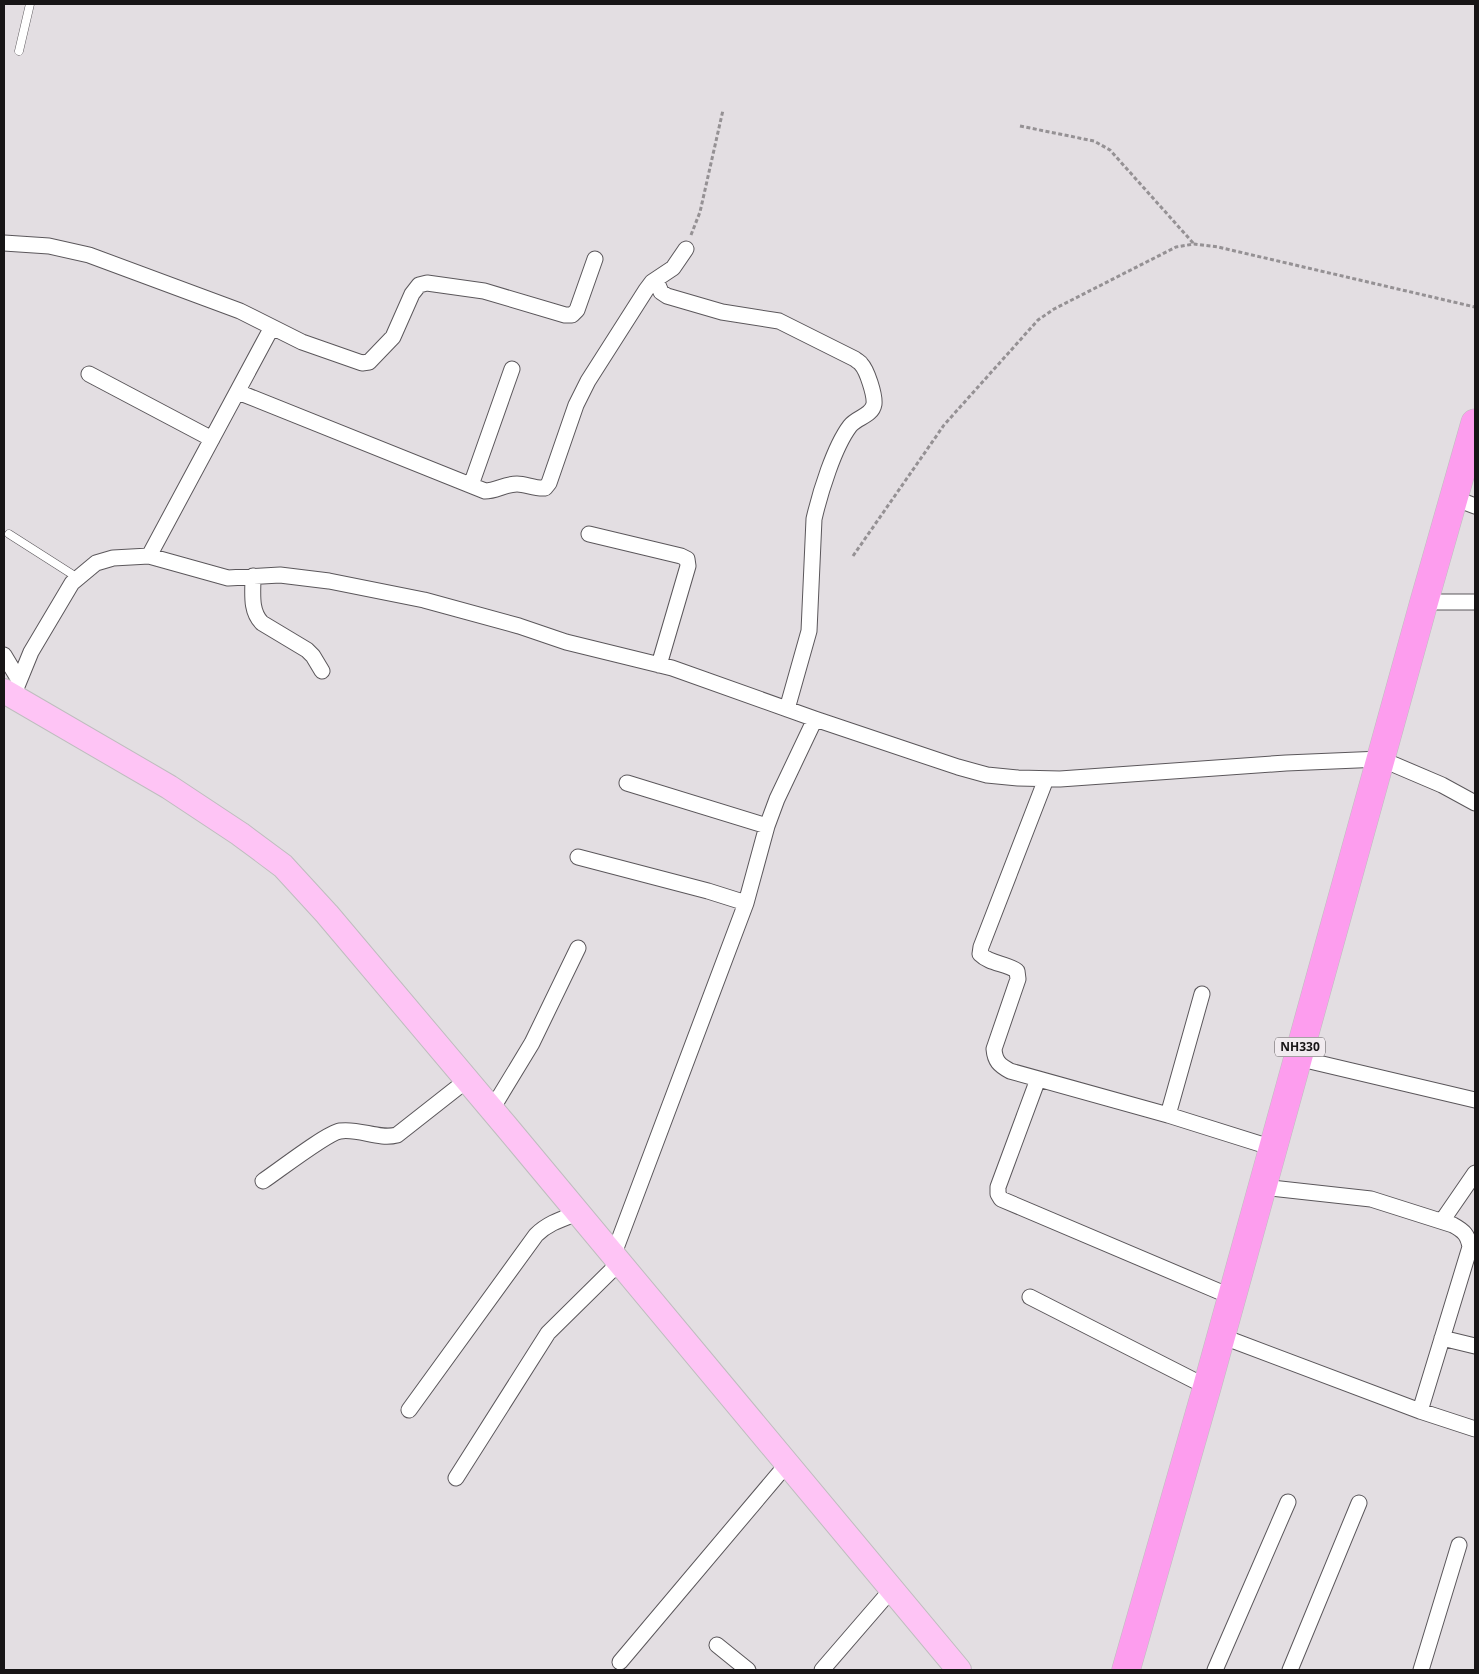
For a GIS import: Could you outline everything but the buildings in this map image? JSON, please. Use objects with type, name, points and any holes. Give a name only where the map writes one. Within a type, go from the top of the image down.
[{"type":"highway","name":"NH330","points":[[1126,1670],[1207,1387],[1424,602],[1464,502],[1475,423]]},
{"type":"main road","points":[[12,689],[169,787],[240,834],[283,866],[327,914],[492,1109],[959,1670]]},
{"type":"street","points":[[4,243],[49,246],[89,255],[240,311],[302,342],[362,363],[368,362],[393,337],[412,294],[419,285],[427,283],[484,292],[565,315],[572,315],[577,310],[595,259]]},
{"type":"street","points":[[238,392],[485,491],[518,484],[545,488],[549,483],[576,405],[588,381],[646,290],[673,268],[686,249]]},
{"type":"street","points":[[656,280],[661,292],[667,296],[722,312],[779,321],[855,359],[862,364],[874,396],[874,405],[871,412],[851,424],[846,432],[831,464],[816,508],[809,631],[787,709]]},
{"type":"street","points":[[149,556],[272,327]]},
{"type":"street","points":[[471,485],[512,369]]},
{"type":"street","points":[[89,374],[212,439]]},
{"type":"street","points":[[589,534],[687,559],[688,566],[658,664]]},
{"type":"street","points":[[12,689],[31,652],[72,583],[96,563],[113,558],[149,556],[228,578],[280,575],[329,581],[424,600],[518,626],[566,642],[672,668],[815,719],[958,767],[987,774],[1046,779],[1090,778],[1286,763],[1381,759],[1442,785],[1475,803]]},
{"type":"street","points":[[253,576],[256,617],[262,623],[307,650],[322,671]]},
{"type":"street","points":[[1424,602],[1475,602]]},
{"type":"street","points":[[4,655],[12,689]]},
{"type":"street","points":[[456,1478],[548,1333],[616,1259],[746,903],[767,826],[777,799],[815,719]]},
{"type":"street","points":[[1046,779],[981,947],[980,954],[984,959],[1012,967],[1017,971],[1018,978],[994,1049],[995,1059],[1010,1071],[1168,1115],[1273,1148]]},
{"type":"street","points":[[627,783],[767,826]]},
{"type":"street","points":[[578,857],[708,891],[746,903]]},
{"type":"street","points":[[492,1109],[532,1043],[578,948]]},
{"type":"street","points":[[1168,1115],[1202,994]]},
{"type":"street","points":[[1297,1058],[1475,1100]]},
{"type":"street","points":[[1038,1079],[998,1187],[998,1194],[1001,1198],[1232,1297]]},
{"type":"street","points":[[263,1181],[340,1130],[350,1130],[382,1137],[397,1135],[467,1080]]},
{"type":"street","points":[[1442,1221],[1475,1173]]},
{"type":"street","points":[[1262,1187],[1371,1199],[1442,1221],[1463,1230],[1468,1237],[1473,1248],[1442,1338],[1420,1411]]},
{"type":"street","points":[[409,1410],[536,1235],[554,1222],[578,1213]]},
{"type":"street","points":[[1030,1297],[1207,1387]]},
{"type":"street","points":[[1221,1336],[1420,1411],[1475,1429]]},
{"type":"street","points":[[1442,1338],[1475,1346]]},
{"type":"street","points":[[620,1662],[787,1464]]},
{"type":"street","points":[[1215,1670],[1288,1502]]},
{"type":"street","points":[[1290,1670],[1359,1503]]},
{"type":"street","points":[[1421,1670],[1459,1545]]},
{"type":"street","points":[[822,1670],[892,1589]]},
{"type":"street","points":[[717,1645],[748,1670]]},
{"type":"lane","points":[[20,51],[30,4]]},
{"type":"lane","points":[[9,534],[78,578]]},
{"type":"path","points":[[686,249],[700,212],[723,110]]},
{"type":"path","points":[[1020,126],[1094,141],[1110,150],[1194,244]]},
{"type":"path","points":[[853,556],[944,425],[1038,320],[1054,309],[1176,247],[1194,244],[1218,247],[1475,307]]}]
